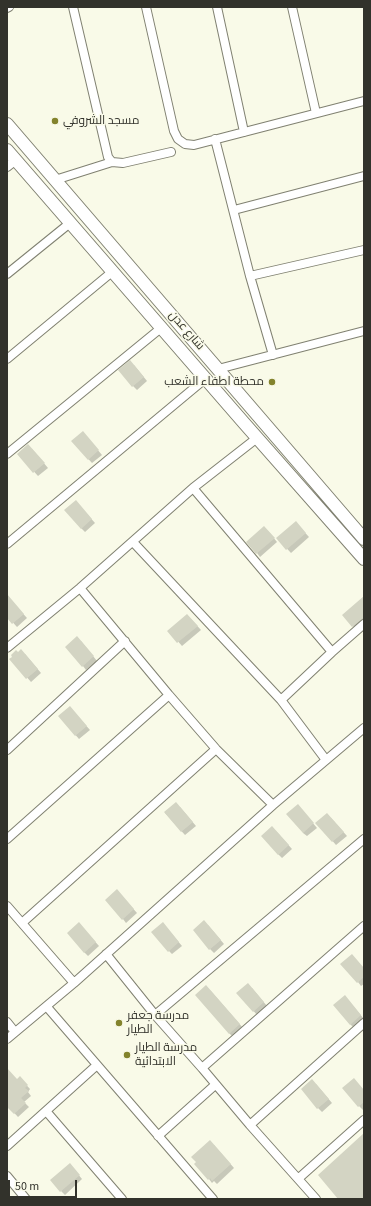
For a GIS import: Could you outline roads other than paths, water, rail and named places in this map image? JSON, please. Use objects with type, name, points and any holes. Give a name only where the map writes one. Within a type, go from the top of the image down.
[{"type":"street","points":[[73,7],[108,157],[112,162]]},
{"type":"street","points":[[146,7],[176,135],[181,142],[194,145],[364,101]]},
{"type":"street","points":[[217,7],[244,132]]},
{"type":"street","points":[[292,7],[316,113]]},
{"type":"street","name":"شارع عدن","points":[[7,124],[364,539]]},
{"type":"street","points":[[215,139],[250,276],[273,355]]},
{"type":"street","name":"شارع عدن","points":[[7,150],[11,163],[70,223],[364,559]]},
{"type":"street","points":[[56,180],[112,162],[123,163],[171,152]]},
{"type":"street","points":[[234,210],[364,176]]},
{"type":"street","points":[[7,274],[70,223]]},
{"type":"street","points":[[250,276],[364,250]]},
{"type":"street","points":[[7,359],[112,272]]},
{"type":"street","points":[[7,454],[162,328]]},
{"type":"street","points":[[218,369],[364,331]]},
{"type":"street","points":[[7,544],[205,379]]},
{"type":"street","points":[[244,423],[252,408]]},
{"type":"street","points":[[7,648],[80,588],[193,488],[257,438]]},
{"type":"street","points":[[193,488],[332,652]]},
{"type":"street","points":[[133,542],[282,700],[326,760]]},
{"type":"street","points":[[80,588],[169,696],[216,749],[273,805]]},
{"type":"street","points":[[282,700],[332,652],[364,624]]},
{"type":"street","points":[[7,750],[125,641]]},
{"type":"street","points":[[7,839],[169,696]]},
{"type":"street","points":[[7,1039],[47,1007],[273,805],[364,728]]},
{"type":"street","points":[[22,923],[216,749]]},
{"type":"street","points":[[155,1015],[364,839]]},
{"type":"street","points":[[7,906],[74,983]]},
{"type":"street","points":[[202,1068],[364,926]]},
{"type":"street","points":[[106,954],[155,1015],[316,1199]]},
{"type":"street","points":[[47,1007],[213,1199]]},
{"type":"street","points":[[7,1022],[16,1032]]},
{"type":"street","points":[[250,1125],[364,1024]]},
{"type":"street","points":[[7,1146],[97,1065]]},
{"type":"street","points":[[158,1136],[215,1084]]},
{"type":"street","points":[[46,1111],[122,1199]]},
{"type":"street","points":[[299,1178],[364,1120]]},
{"type":"street","points":[[7,1176],[26,1199]]},
{"type":"place","name":"مسجد الشروفي","points":[[55,121]]},
{"type":"place","name":"محطة اطفاء الشعب","points":[[272,382]]},
{"type":"place","name":"مدرسة جعفر الطيار","points":[[119,1023]]},
{"type":"place","name":"مدرسة الطيار الابتدائية","points":[[127,1055]]}]
